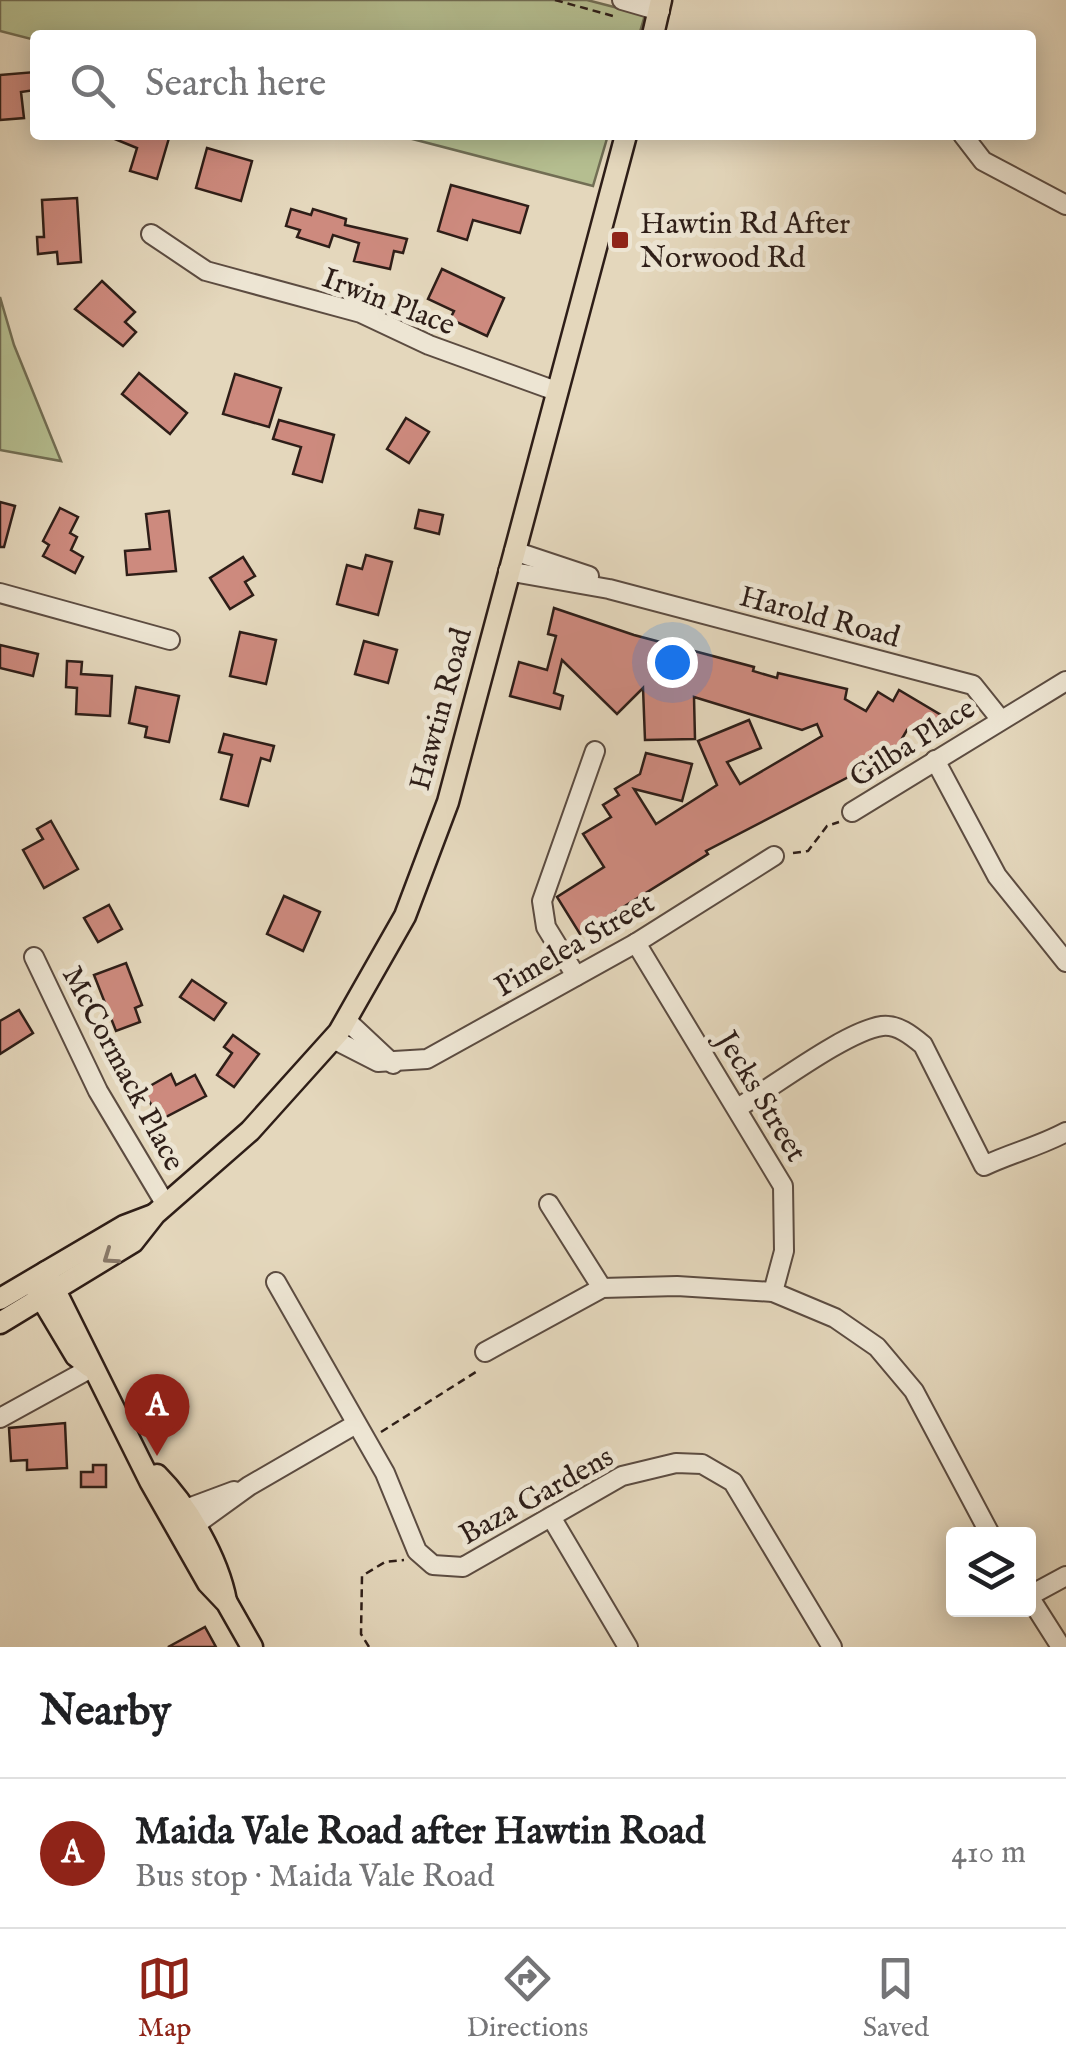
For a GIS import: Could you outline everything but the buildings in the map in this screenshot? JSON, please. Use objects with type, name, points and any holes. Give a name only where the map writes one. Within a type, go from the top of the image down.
[{"type":"main road","points":[[654,30],[660,5]]},
{"type":"main road","name":"Hawtin Road","points":[[0,1323],[133,1242],[160,1209],[250,1132],[333,1039],[405,916],[448,802],[625,140]]},
{"type":"main road","name":"Hawtin Road","points":[[0,1299],[160,1209]]},
{"type":"main road","points":[[38,1276],[76,1356],[92,1368],[187,1532],[208,1583],[227,1603],[252,1647]]},
{"type":"street","points":[[624,1],[660,5]]},
{"type":"street","points":[[966,140],[984,162],[1066,205]]},
{"type":"street","name":"Irwin Place","points":[[152,234],[206,272],[361,313],[482,366],[556,391]]},
{"type":"street","name":"Harold Road","points":[[511,561],[604,581],[610,589],[973,685],[1001,720]]},
{"type":"street","points":[[0,593],[170,640]]},
{"type":"street","name":"Gilba Place","points":[[852,812],[1066,682]]},
{"type":"street","points":[[576,976],[546,927],[542,900],[595,751]]},
{"type":"street","points":[[935,760],[997,876],[1066,962]]},
{"type":"street","name":"Pimelea Street","points":[[393,1064],[427,1059],[636,943],[774,856]]},
{"type":"street","name":"Jecks Street","points":[[636,943],[784,1186],[784,1251],[773,1292]]},
{"type":"street","name":"McCormack Place","points":[[34,957],[160,1209]]},
{"type":"street","points":[[346,1020],[386,1052],[393,1064]]},
{"type":"street","points":[[739,1107],[860,1032],[885,1025],[907,1032],[922,1044],[984,1166],[1008,1154],[1028,1152],[1066,1132]]},
{"type":"street","points":[[333,1039],[378,1062],[393,1064]]},
{"type":"street","points":[[549,1204],[602,1288]]},
{"type":"street","points":[[276,1282],[385,1474],[418,1551]]},
{"type":"street","points":[[489,1356],[602,1288],[677,1286],[773,1292],[835,1318],[878,1347],[914,1391],[986,1527]]},
{"type":"street","points":[[0,1418],[92,1368]]},
{"type":"street","points":[[187,1532],[249,1486],[356,1424]]},
{"type":"street","name":"Baza Gardens","points":[[418,1551],[432,1565],[458,1568],[633,1472],[688,1462],[714,1468],[742,1494],[832,1647]]},
{"type":"street","points":[[176,1512],[249,1486]]},
{"type":"street","points":[[551,1518],[628,1647]]},
{"type":"street","points":[[1036,1592],[1066,1576]]},
{"type":"street","points":[[1036,1607],[1061,1647]]},
{"type":"path","points":[[554,0],[622,18],[624,1]]},
{"type":"path","points":[[774,856],[808,852],[827,826],[834,827],[852,812]]},
{"type":"path","points":[[378,1440],[382,1430],[489,1356]]},
{"type":"path","points":[[369,1647],[361,1634],[362,1576],[385,1562],[400,1563],[418,1551]]},
{"type":"green space","points":[[0,0],[587,0],[645,15],[640,30],[30,30],[30,39],[0,31]]},
{"type":"green space","points":[[416,140],[607,140],[593,186]]},
{"type":"green space","points":[[0,297],[14,345],[61,461],[0,450]]},
{"type":"place","name":"Hawtin Rd After Norwood Rd","points":[[620,240]]},
{"type":"place","name":"Maida Vale Road after Hawtin Road","points":[[157,1456]]}]
